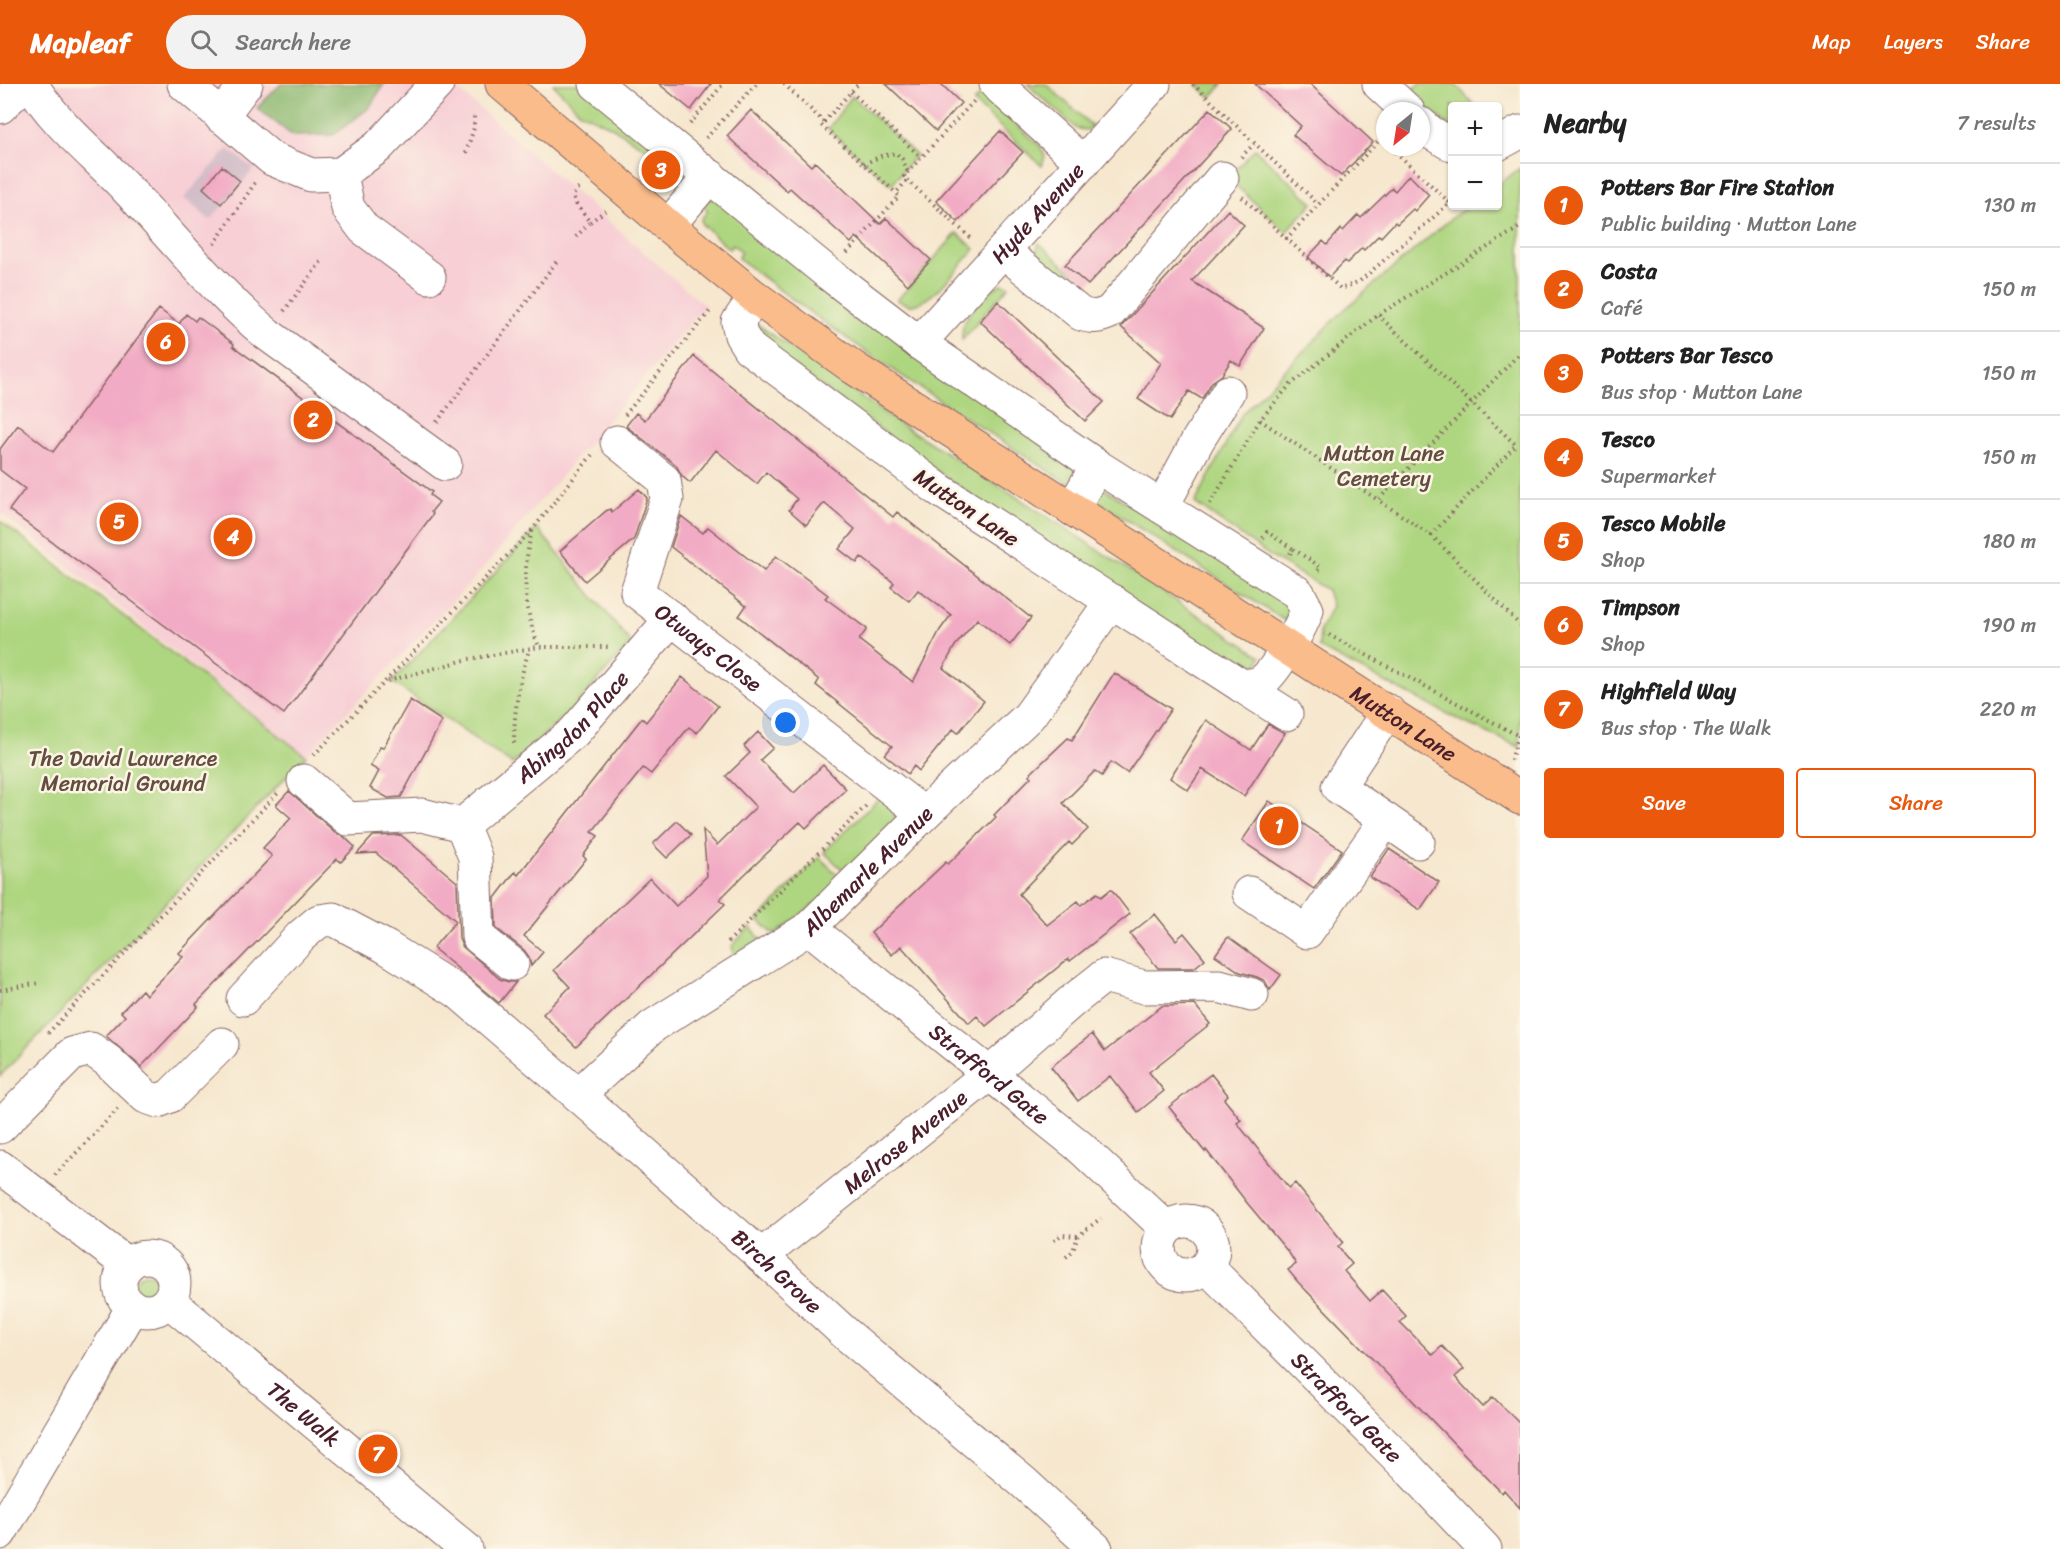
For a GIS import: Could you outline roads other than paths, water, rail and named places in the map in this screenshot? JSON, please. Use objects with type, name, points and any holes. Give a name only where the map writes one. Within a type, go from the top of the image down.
[{"type":"main road","name":"Mutton Lane","points":[[502,84],[755,297],[854,368],[1388,711],[1514,784]]},
{"type":"street","points":[[0,107],[24,84]]},
{"type":"street","points":[[32,84],[48,108],[142,204],[240,312],[445,464]]},
{"type":"street","points":[[184,84],[234,94],[272,159],[311,175],[341,174],[378,147],[437,84]]},
{"type":"street","points":[[596,84],[829,274],[919,343],[1097,466],[1298,593],[1307,610],[1303,622],[1269,675],[1259,684],[1242,686]]},
{"type":"street","name":"Hyde Avenue","points":[[919,343],[1154,84]]},
{"type":"street","points":[[1379,84],[1398,102]]},
{"type":"street","points":[[989,88],[1083,163]]},
{"type":"street","points":[[1430,132],[1448,143]]},
{"type":"street","points":[[1502,141],[1520,132]]},
{"type":"street","points":[[668,226],[690,160]]},
{"type":"street","points":[[341,174],[348,208],[364,229],[429,277]]},
{"type":"street","points":[[999,255],[1081,314],[1093,318],[1102,316],[1110,312],[1222,178]]},
{"type":"street","name":"Mutton Lane","points":[[755,297],[738,322],[741,335],[749,348],[938,489],[1286,714]]},
{"type":"street","points":[[1162,507],[1198,440],[1228,392]]},
{"type":"street","name":"Otways Close","points":[[611,437],[664,480],[667,499],[637,592],[924,814]]},
{"type":"street","points":[[1072,509],[1097,466]]},
{"type":"street","name":"Albemarle Avenue","points":[[578,1095],[653,1026],[809,928],[924,814],[1029,717],[1112,601]]},
{"type":"street","name":"Abingdon Place","points":[[462,825],[574,732],[672,618]]},
{"type":"street","points":[[1388,711],[1338,787],[1418,842]]},
{"type":"street","points":[[299,777],[348,819],[422,815],[462,825],[475,857],[478,937],[512,964]]},
{"type":"street","points":[[1249,893],[1307,932],[1386,820]]},
{"type":"street","name":"Birch Grove","points":[[243,999],[301,936],[319,921],[333,919],[386,947],[458,992],[761,1256],[846,1334],[1023,1482],[1096,1549]]},
{"type":"street","name":"Strafford Gate","points":[[809,928],[1102,1167],[1166,1228],[1160,1238],[1159,1246],[1161,1257],[1168,1269],[1176,1274],[1192,1275],[1207,1267],[1409,1469],[1485,1549]]},
{"type":"street","name":"Melrose Avenue","points":[[761,1256],[989,1074],[1104,976],[1144,987],[1219,986],[1252,995]]},
{"type":"street","points":[[0,1127],[72,1054],[91,1049],[108,1060],[146,1097],[158,1101],[170,1096],[222,1044]]},
{"type":"street","points":[[0,1167],[128,1265]]},
{"type":"street","points":[[145,1257],[162,1261],[173,1275],[173,1292],[169,1300],[155,1310],[147,1312],[133,1307],[124,1299],[121,1291],[123,1272],[128,1265],[145,1257]]},
{"type":"street","name":"The Walk","points":[[169,1300],[466,1549]]},
{"type":"street","points":[[0,1533],[133,1307]]},
{"type":"place","name":"Potters Bar Tesco","points":[[661,170]]},
{"type":"place","name":"Timpson","points":[[166,342]]},
{"type":"place","name":"Costa","points":[[313,420]]},
{"type":"place","name":"Tesco Mobile","points":[[119,522]]},
{"type":"place","name":"Tesco","points":[[233,537]]},
{"type":"place","name":"Potters Bar Fire Station","points":[[1279,826]]},
{"type":"place","name":"Highfield Way","points":[[378,1454]]},
{"type":"park label","name":"Mutton Lane Cemetery","points":[[1384,466]]},
{"type":"park label","name":"The David Lawrence Memorial Ground","points":[[123,770]]}]
